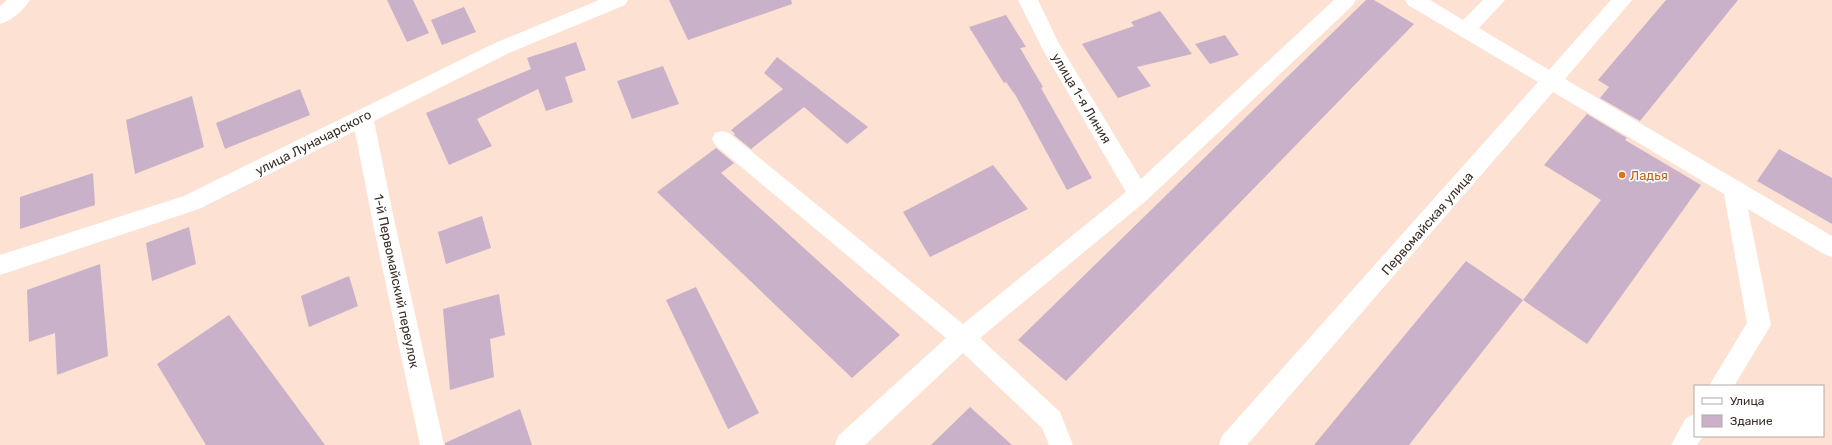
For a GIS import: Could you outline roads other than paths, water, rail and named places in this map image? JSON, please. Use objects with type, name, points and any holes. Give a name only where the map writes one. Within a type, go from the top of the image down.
[{"type":"street","points":[[0,17],[20,0]]},
{"type":"street","name":"улица Луначарского","points":[[0,265],[191,203],[502,48],[618,0]]},
{"type":"street","name":"улица 1-я Линия","points":[[1028,0],[1034,8],[1050,44],[1139,194]]},
{"type":"street","points":[[847,445],[963,338],[1139,194],[1346,0]]},
{"type":"street","points":[[1415,0],[1832,247]]},
{"type":"street","points":[[1465,30],[1495,0]]},
{"type":"street","name":"Первомайская улица","points":[[1231,445],[1552,82],[1622,0]]},
{"type":"street","name":"1-й Первомайский переулок","points":[[363,117],[383,219],[432,445]]},
{"type":"street","points":[[722,139],[963,338],[1051,420],[1060,445]]},
{"type":"street","points":[[1722,385],[1759,325],[1734,189]]},
{"type":"street","points":[[1683,445],[1694,428]]},
{"type":"place","name":"Ладья","points":[[1622,175]]}]
